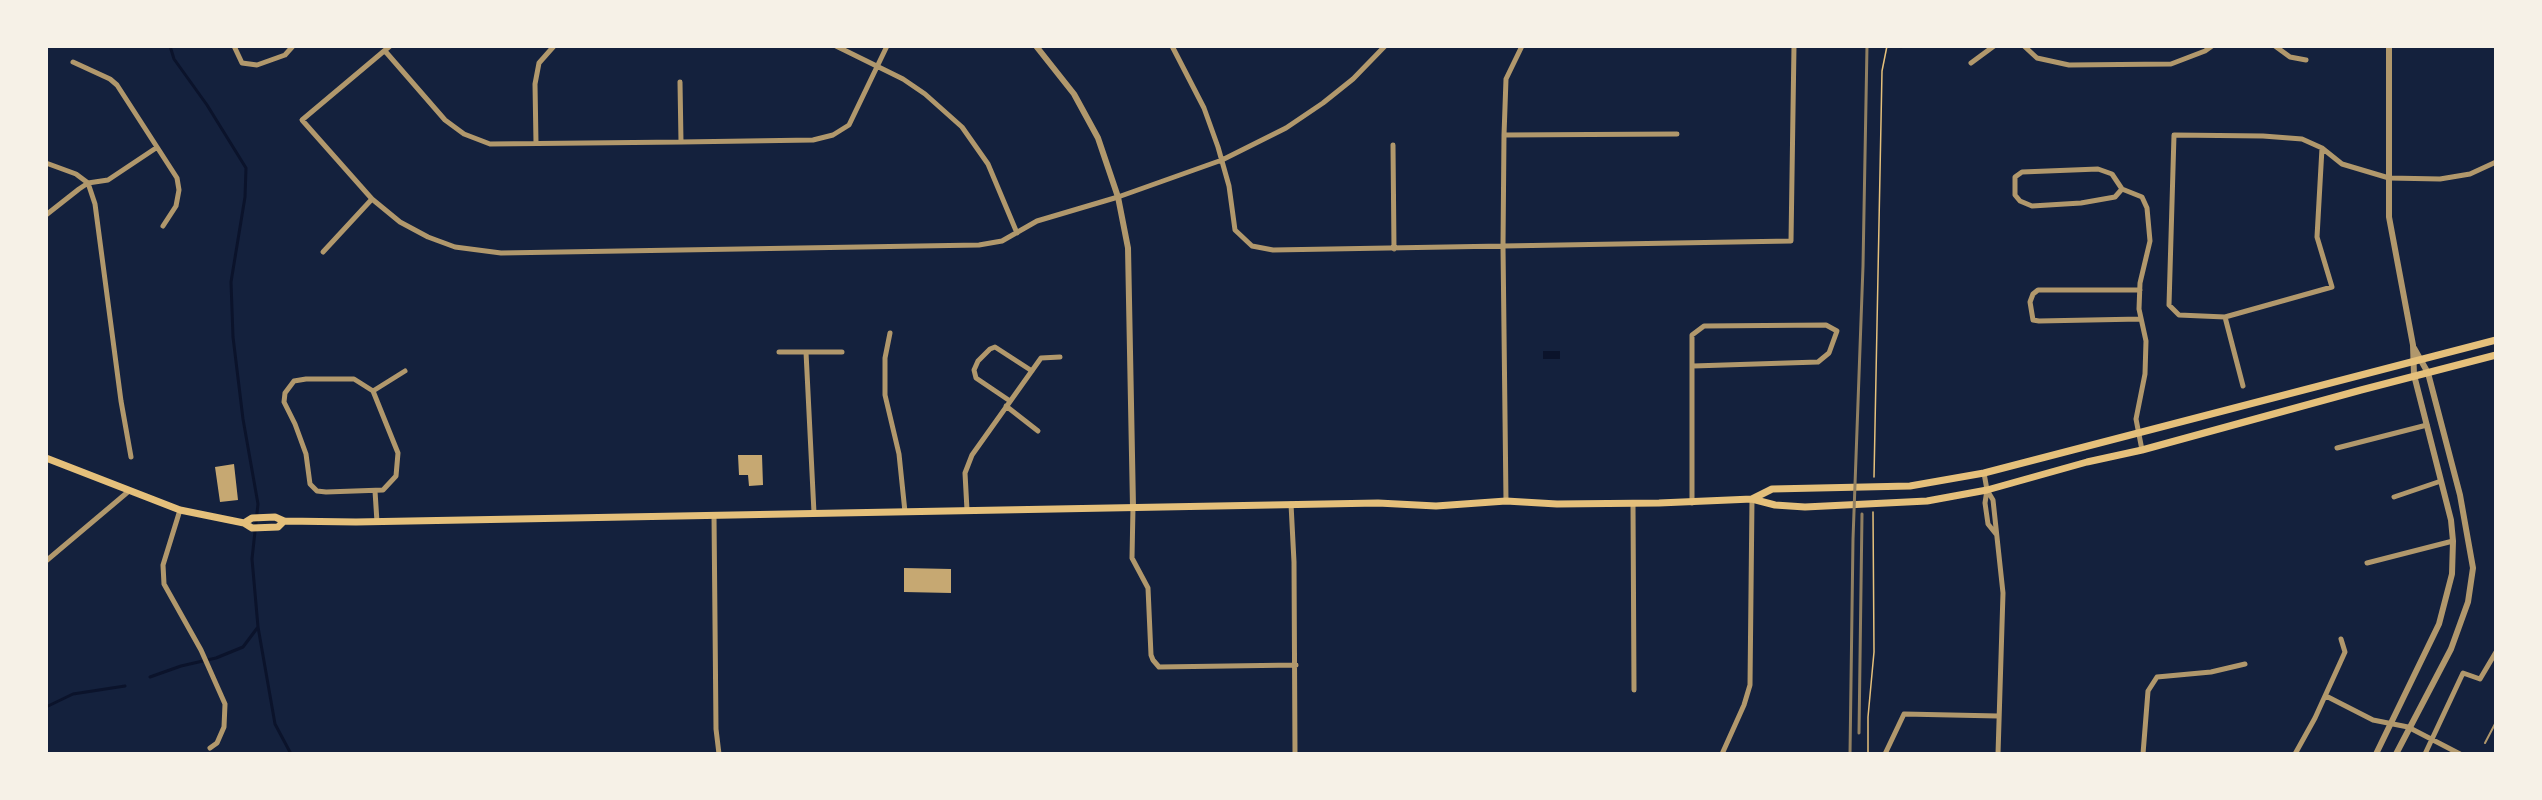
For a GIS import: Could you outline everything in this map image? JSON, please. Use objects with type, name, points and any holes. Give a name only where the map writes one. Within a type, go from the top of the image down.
[{"type":"main road","points":[[1752,499],[1772,489],[1874,488],[1926,484],[1984,472],[2496,339]]},
{"type":"main road","points":[[244,523],[252,518],[275,517],[284,521],[377,522],[1378,502],[1436,506],[1506,501],[1557,504],[1692,503],[1752,499],[1775,505],[1805,507],[1928,501],[1987,490],[2085,462],[2142,450],[2496,355]]},
{"type":"main road","points":[[46,458],[180,510],[244,523],[252,528],[278,527],[284,521]]},
{"type":"street","points":[[234,46],[242,63],[257,65],[285,55],[293,46]]},
{"type":"street","points":[[390,46],[302,120],[372,199],[400,222],[428,237],[455,247],[501,253],[979,245],[1002,241],[1037,221],[1118,197],[1222,160],[1286,128],[1323,103],[1366,66],[1385,46]]},
{"type":"street","points":[[536,143],[535,84],[539,63],[554,46]]},
{"type":"street","points":[[836,46],[879,66],[925,94],[962,127],[988,164],[1017,233]]},
{"type":"street","points":[[385,51],[445,120],[464,135],[490,144],[813,140],[833,135],[849,125],[887,46]]},
{"type":"street","points":[[1036,46],[1079,103],[1098,138],[1118,197],[1128,248],[1132,558],[1148,588],[1151,655],[1159,667],[1296,665]]},
{"type":"street","points":[[1172,46],[1204,108],[1222,160],[1235,230],[1252,246],[1273,250],[1791,241],[1794,46]]},
{"type":"street","points":[[1506,501],[1504,135],[1506,79],[1522,46]]},
{"type":"street","points":[[1971,63],[1994,46]]},
{"type":"street","points":[[2024,46],[2037,57],[2069,65],[2171,64],[2212,46]]},
{"type":"street","points":[[2275,46],[2290,57],[2306,60]]},
{"type":"street","points":[[2389,46],[2389,217],[2413,345],[2418,361],[2428,373],[2460,495],[2473,568],[2468,602],[2451,649],[2396,753]]},
{"type":"street","points":[[73,62],[110,79],[177,178],[179,190],[172,213],[163,226]]},
{"type":"street","points":[[680,82],[681,142]]},
{"type":"street","points":[[1504,135],[1677,134]]},
{"type":"street","points":[[2322,148],[2317,237],[2332,287],[2225,317],[2179,315],[2169,304],[2174,135],[2302,139],[2322,148],[2342,164],[2389,178],[2440,179],[2470,174],[2496,162]]},
{"type":"street","points":[[1393,145],[1394,249]]},
{"type":"street","points":[[46,214],[88,183],[108,180],[156,148]]},
{"type":"street","points":[[46,163],[76,174],[88,183],[95,204],[131,457]]},
{"type":"street","points":[[2122,189],[2115,197],[2081,203],[2032,206],[2020,201],[2015,195],[2014,184],[2015,177],[2022,172],[2097,169],[2112,174],[2122,189],[2142,197],[2147,208],[2150,241],[2140,290],[2141,319],[2146,341],[2145,374],[2136,419],[2142,450]]},
{"type":"street","points":[[323,252],[372,199]]},
{"type":"street","points":[[2140,290],[2038,290],[2033,294],[2030,302],[2033,320],[2039,321],[2141,319]]},
{"type":"street","points":[[2225,317],[2243,386]]},
{"type":"street","points":[[1692,503],[1692,335],[1704,326],[1826,325],[1837,331],[1829,353],[1818,362],[1693,366]]},
{"type":"street","points":[[890,333],[884,364],[885,395],[899,454],[905,512]]},
{"type":"street","points":[[1032,371],[995,347],[978,361],[974,370],[975,378],[1038,431]]},
{"type":"street","points":[[779,352],[842,352]]},
{"type":"street","points":[[806,352],[814,513]]},
{"type":"street","points":[[967,510],[967,464],[1041,358],[1060,357]]},
{"type":"street","points":[[2376,753],[2439,624],[2452,574],[2451,520],[2415,375],[2418,361]]},
{"type":"street","points":[[373,391],[405,371]]},
{"type":"street","points":[[354,379],[373,391],[398,453],[396,476],[393,481],[383,490],[375,491],[326,492],[313,489],[310,484],[306,454],[296,424],[284,402],[285,393],[294,381],[354,379]]},
{"type":"street","points":[[2337,448],[2427,425]]},
{"type":"street","points":[[1984,472],[1987,490],[1994,500],[2003,594],[1998,753]]},
{"type":"street","points":[[2394,497],[2441,481]]},
{"type":"street","points":[[46,561],[129,491]]},
{"type":"street","points":[[375,491],[377,522]]},
{"type":"street","points":[[1722,753],[1744,705],[1750,685],[1752,499]]},
{"type":"street","points":[[1633,503],[1634,690]]},
{"type":"street","points":[[1291,504],[1296,665],[1295,753]]},
{"type":"street","points":[[180,510],[163,565],[164,584],[201,650],[225,704],[224,727],[217,743],[210,748]]},
{"type":"street","points":[[714,515],[716,729],[719,753]]},
{"type":"street","points":[[2367,563],[2453,541]]},
{"type":"street","points":[[2295,753],[2326,696],[2345,652],[2341,639]]},
{"type":"street","points":[[2425,753],[2463,673],[2480,679],[2496,652]]},
{"type":"street","points":[[2143,753],[2148,691],[2157,677],[2211,672],[2245,664]]},
{"type":"street","points":[[2326,696],[2373,720],[2409,727],[2460,753]]},
{"type":"street","points":[[1885,753],[1904,714],[1998,716]]},
{"type":"lane","points":[[2486,743],[2496,722]]},
{"type":"path","points":[[1874,488],[1882,71],[1887,46]]},
{"type":"path","points":[[1868,753],[1868,717],[1874,652],[1873,504]]},
{"type":"water","points":[[1543,351],[1560,351],[1560,359],[1543,359]]},
{"type":"building","points":[[738,455],[762,455],[763,485],[749,486],[748,475],[739,475]]},
{"type":"building","points":[[234,464],[238,500],[220,502],[215,467]]},
{"type":"building","points":[[904,568],[951,569],[951,593],[904,592]]},
{"type":"waterway","points":[[170,46],[174,59],[207,105],[246,168],[245,197],[231,282],[233,337],[243,419],[258,504],[252,559],[258,627],[275,724],[291,754]]},
{"type":"waterway","points":[[150,677],[181,666],[216,658],[243,647],[258,627]]},
{"type":"waterway","points":[[46,707],[73,694],[125,686]]},
{"type":"railway","points":[[1850,754],[1853,539],[1863,266],[1867,46]]},
{"type":"railway","points":[[1859,733],[1862,514]]}]
